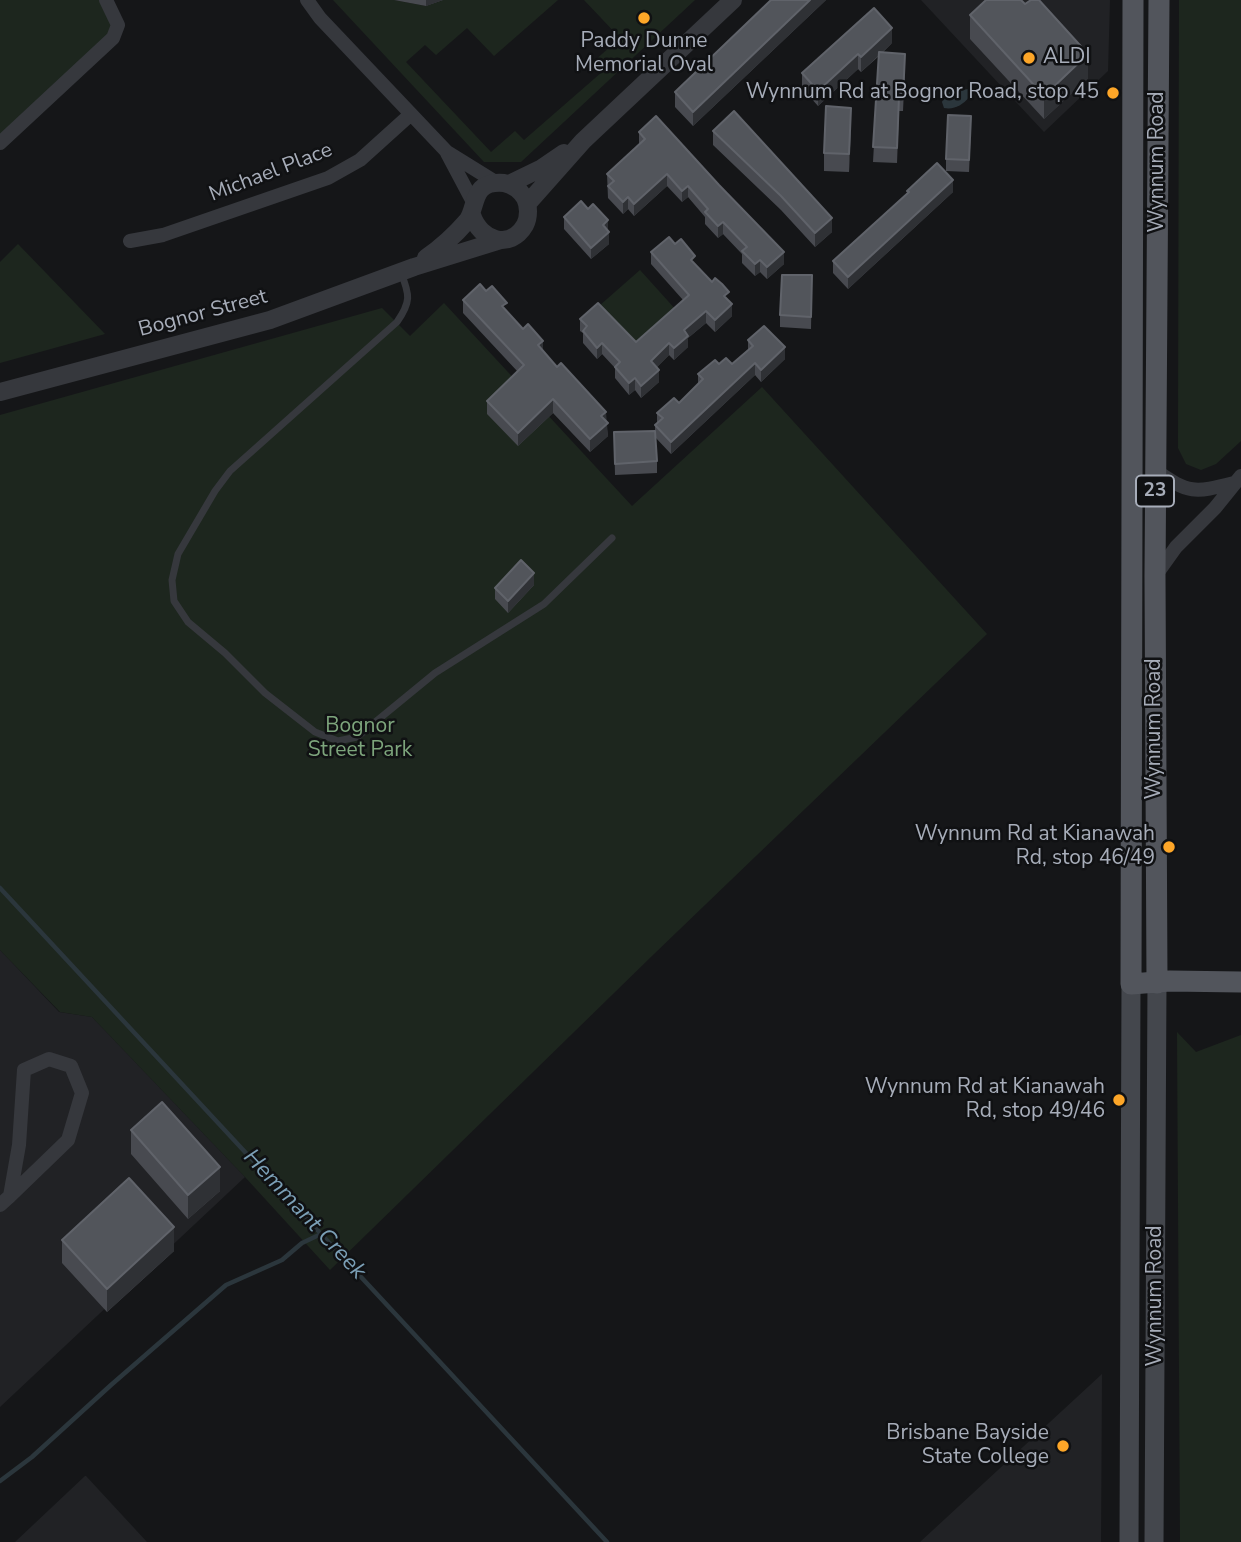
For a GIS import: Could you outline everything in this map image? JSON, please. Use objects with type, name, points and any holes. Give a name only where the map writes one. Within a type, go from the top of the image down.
[{"type":"main road","name":"Wynnum Road","points":[[1129,1542],[1133,0]]},
{"type":"main road","name":"Wynnum Road","points":[[1154,1542],[1157,983],[1155,470],[1159,0]]},
{"type":"main road","points":[[1131,984],[1241,982]]},
{"type":"street","points":[[0,143],[113,38],[118,25],[106,0]]},
{"type":"street","points":[[307,0],[320,18],[447,152],[522,193],[527,203]]},
{"type":"street","name":"Bognor Street","points":[[0,392],[270,320],[515,235],[525,225],[527,203],[583,141],[733,0]]},
{"type":"street","name":"Michael Place","points":[[130,241],[163,235],[328,178],[360,160],[411,114]]},
{"type":"street","name":"Bognor Street","points":[[408,270],[450,240],[472,209],[481,190],[542,168],[583,141]]},
{"type":"street","points":[[447,152],[479,231],[486,237],[501,240]]},
{"type":"street","points":[[1155,470],[1186,489],[1207,489],[1237,479]]},
{"type":"street","points":[[1155,576],[1176,547],[1215,508],[1237,479]]},
{"type":"street","points":[[49,1059],[71,1066],[82,1093],[68,1140],[5,1200],[19,1145],[24,1070],[49,1059]]},
{"type":"lane","points":[[408,270],[407,308],[397,322],[230,471],[215,491],[178,554],[172,580],[174,601],[188,622],[225,653],[265,693],[316,732],[338,741],[357,737],[435,673],[544,604],[612,538]]},
{"type":"shaded area","points":[[921,0],[1110,0],[1108,71],[1044,132]]},
{"type":"shaded area","points":[[968,89],[969,97],[964,102],[955,108],[944,108],[942,102],[946,93]]},
{"type":"shaded area","points":[[0,950],[59,1012],[92,1017],[245,1177],[0,1407]]},
{"type":"shaded area","name":"Brisbane Bayside State College","points":[[1102,1374],[1101,1542],[920,1542]]},
{"type":"shaded area","points":[[85,1476],[147,1542],[15,1542]]},
{"type":"green space","points":[[0,0],[106,0],[118,25],[0,143]]},
{"type":"green space","points":[[333,0],[394,0],[426,6],[443,0],[558,0],[494,56],[467,28],[436,55],[425,45],[406,62],[491,152],[515,131],[524,140],[602,72],[593,62],[620,38],[584,0],[695,0],[521,162],[484,162]]},
{"type":"green space","points":[[1179,0],[1241,0],[1241,441],[1216,464],[1201,470],[1186,464],[1178,448]]},
{"type":"green space","points":[[18,244],[105,334],[0,363],[0,262]]},
{"type":"green space","points":[[640,270],[677,311],[636,348],[599,306]]},
{"type":"green space","name":"Bognor Street Park","points":[[444,303],[632,506],[762,387],[987,634],[330,1270],[92,1017],[60,1012],[0,950],[0,415],[382,308],[410,336]]},
{"type":"green space","points":[[1177,1032],[1196,1052],[1241,1035],[1241,1542],[1180,1542]]},
{"type":"building","points":[[771,0],[810,0],[693,112],[675,92]]},
{"type":"building","name":"ALDI","points":[[986,0],[1021,0],[1025,4],[1031,0],[1039,0],[1088,54],[1044,96],[970,15]]},
{"type":"building","points":[[874,8],[892,28],[861,57],[858,54],[818,91],[802,73]]},
{"type":"building","points":[[879,52],[905,54],[903,96],[899,96],[897,148],[873,147]]},
{"type":"building","points":[[826,106],[851,108],[849,154],[824,153]]},
{"type":"building","points":[[734,111],[832,218],[815,233],[781,196],[713,131]]},
{"type":"building","points":[[948,115],[971,116],[969,160],[946,159]]},
{"type":"building","points":[[656,116],[784,252],[767,267],[760,260],[755,264],[742,251],[747,247],[723,222],[718,226],[705,212],[708,209],[688,186],[682,191],[667,174],[634,204],[628,197],[623,202],[608,186],[614,181],[607,174],[645,139],[639,132]]},
{"type":"building","points":[[937,163],[953,180],[848,277],[833,261]]},
{"type":"building","points":[[581,201],[588,209],[593,204],[608,220],[603,225],[609,232],[591,248],[564,217]]},
{"type":"building","points":[[669,237],[675,244],[681,239],[695,256],[691,260],[712,282],[715,278],[722,284],[729,292],[724,296],[732,304],[715,320],[706,311],[684,330],[688,336],[674,348],[669,343],[651,361],[659,370],[641,386],[635,378],[629,383],[615,367],[620,362],[602,343],[597,348],[583,331],[587,326],[580,319],[598,303],[636,342],[689,295],[651,252]]},
{"type":"building","points":[[782,275],[812,275],[811,317],[780,315]]},
{"type":"building","points":[[480,284],[486,291],[492,286],[507,303],[502,306],[523,329],[528,324],[543,341],[538,345],[557,367],[561,363],[606,412],[601,416],[608,423],[590,439],[553,399],[518,433],[487,401],[524,365],[463,300]]},
{"type":"building","points":[[764,326],[785,347],[761,370],[755,363],[671,442],[655,425],[663,418],[657,413],[674,398],[679,403],[703,379],[698,374],[715,360],[719,364],[726,358],[732,364],[753,346],[748,340]]},
{"type":"building","points":[[655,431],[657,461],[615,464],[614,432]]},
{"type":"building","points":[[521,560],[534,573],[508,601],[495,588]]},
{"type":"building","points":[[162,1102],[220,1167],[188,1195],[131,1130]]},
{"type":"building","points":[[129,1178],[174,1227],[107,1289],[62,1240]]},
{"type":"waterway","name":"Hemmant Creek","points":[[0,888],[607,1542]]},
{"type":"waterway","points":[[0,1481],[32,1457],[226,1285],[282,1260],[302,1243],[321,1234]]},
{"type":"place","name":"Paddy Dunne Memorial Oval","points":[[644,18]]},
{"type":"place","name":"ALDI","points":[[1029,58]]},
{"type":"place","name":"Wynnum Rd at Bognor Road, stop 45","points":[[1113,93]]},
{"type":"place","name":"Wynnum Rd at Kianawah Rd, stop 46/49","points":[[1169,847]]},
{"type":"place","name":"Wynnum Rd at Kianawah Rd, stop 49/46","points":[[1119,1100]]},
{"type":"place","name":"Brisbane Bayside State College","points":[[1063,1446]]}]
